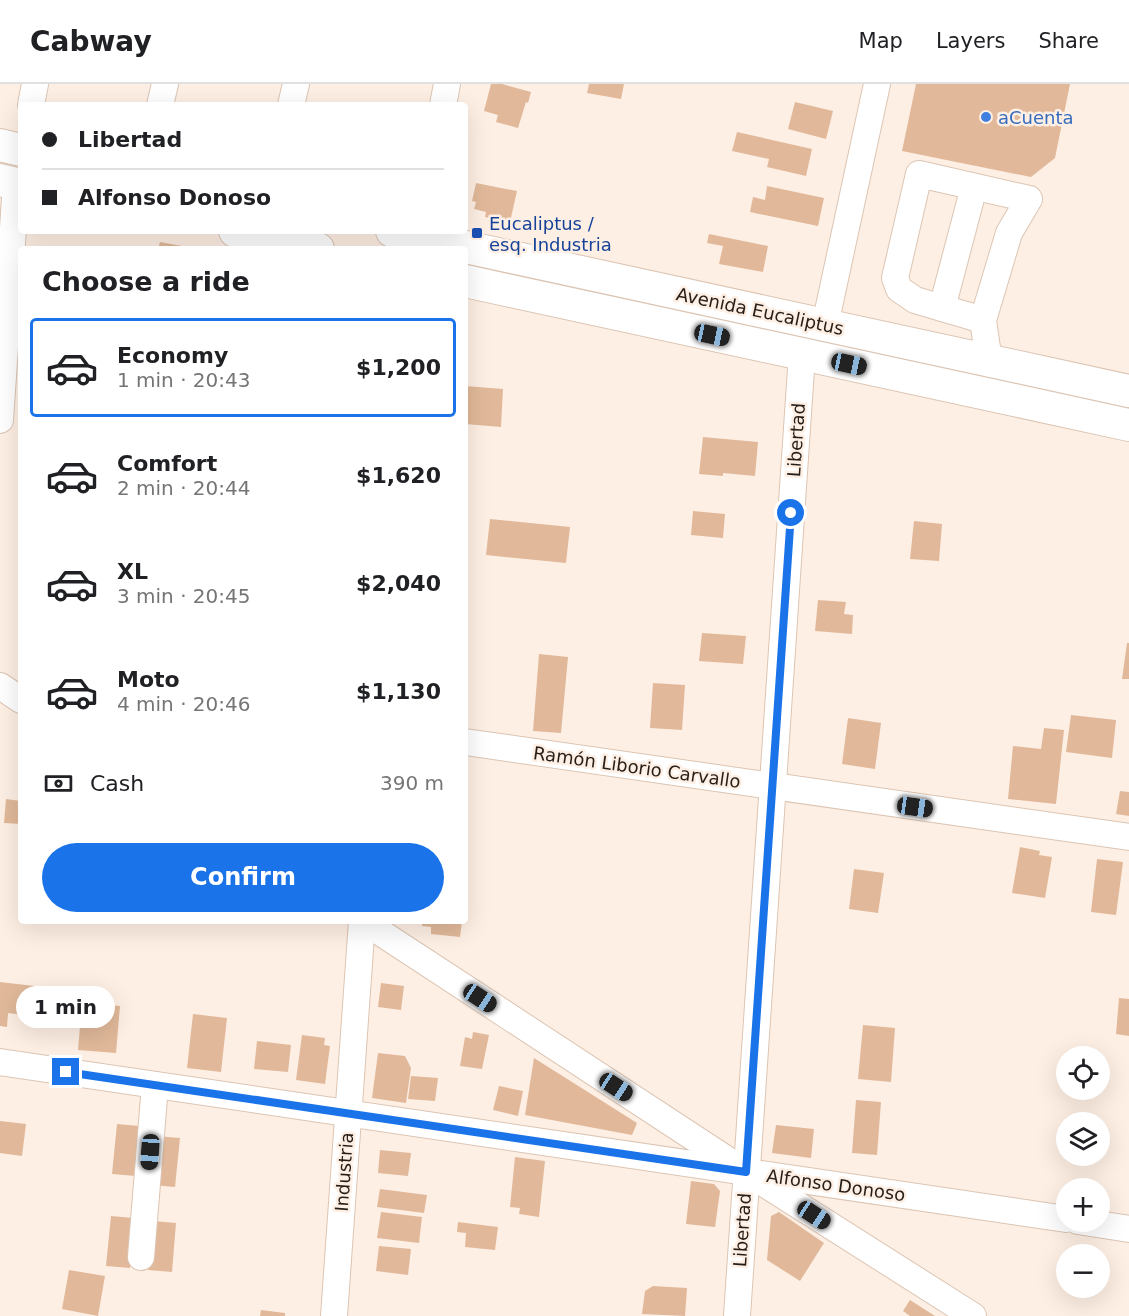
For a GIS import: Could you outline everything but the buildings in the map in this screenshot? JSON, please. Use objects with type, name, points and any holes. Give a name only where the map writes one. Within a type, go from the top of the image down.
[{"type":"main road","points":[[0,145],[18,149]]},
{"type":"main road","points":[[249,234],[304,246]]},
{"type":"main road","name":"Avenida Eucaliptus","points":[[408,237],[450,246]]},
{"type":"main road","name":"Avenida Eucaliptus","points":[[468,250],[1129,391]]},
{"type":"main road","name":"Avenida Eucaliptus","points":[[468,282],[1129,425]]},
{"type":"street","points":[[32,102],[35,84]]},
{"type":"street","points":[[161,102],[165,84]]},
{"type":"street","points":[[292,102],[296,84]]},
{"type":"street","points":[[444,102],[447,84]]},
{"type":"street","points":[[825,326],[877,84]]},
{"type":"street","points":[[983,320],[915,300],[899,289],[895,278],[919,174],[1029,199],[1009,233],[983,320],[987,348],[993,362]]},
{"type":"street","points":[[0,420],[10,286],[12,183]]},
{"type":"street","points":[[942,308],[974,187]]},
{"type":"street","name":"Libertad","points":[[737,1316],[802,354]]},
{"type":"street","points":[[0,676],[18,679]]},
{"type":"street","points":[[0,686],[18,698]]},
{"type":"street","name":"Ramón Liborio Carvallo","points":[[468,742],[1129,837]]},
{"type":"street","name":"Industria","points":[[334,1316],[347,1114],[363,924]]},
{"type":"street","points":[[368,924],[746,1172],[972,1316]]},
{"type":"street","name":"Alfonso Donoso","points":[[0,1062],[1056,1218]]},
{"type":"street","points":[[141,1257],[155,1085]]},
{"type":"street","points":[[1110,1226],[1129,1229]]},
{"type":"place","name":"aCuenta","points":[[986,117]]},
{"type":"place","name":"Eucaliptus / esq. Industria","points":[[477,233]]},
{"type":"route","points":[[66,1072],[746,1172],[791,513]]}]
